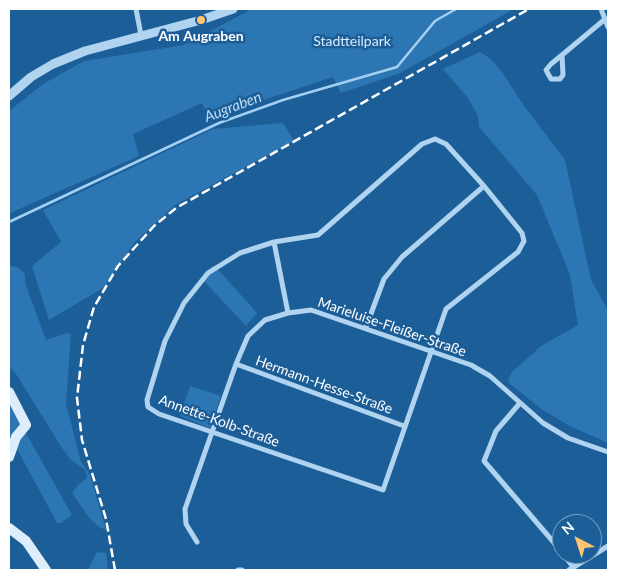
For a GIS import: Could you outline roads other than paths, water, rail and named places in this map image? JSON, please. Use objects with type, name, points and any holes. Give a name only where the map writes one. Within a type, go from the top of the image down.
[{"type":"main road","points":[[9,392],[26,424],[16,437],[9,457]]},
{"type":"main road","points":[[9,528],[26,541],[46,570]]},
{"type":"street","points":[[136,9],[141,35]]},
{"type":"street","points":[[9,96],[30,78],[53,64],[84,51],[234,9]]},
{"type":"street","points":[[601,9],[608,27]]},
{"type":"street","points":[[562,55],[562,75],[560,79],[551,80],[546,70],[562,55],[604,20]]},
{"type":"street","name":"Annette-Kolb-Straße","points":[[435,139],[446,144],[484,186],[522,233],[524,241],[518,252],[446,309],[383,490],[158,414],[148,407],[147,400],[165,341],[184,303],[208,273],[240,253],[274,242],[318,235],[422,144],[435,139]]},
{"type":"street","points":[[366,327],[384,279],[402,257],[484,186]]},
{"type":"street","points":[[274,242],[288,313]]},
{"type":"street","name":"Marieluise-Fleißer-Straße","points":[[197,542],[186,524],[185,509],[236,364],[248,336],[265,320],[288,313],[311,310],[366,327],[430,352],[471,365],[490,376],[543,423],[568,438],[608,452]]},
{"type":"street","name":"Hermann-Hesse-Straße","points":[[236,364],[404,426]]},
{"type":"street","points":[[520,403],[496,431],[484,461],[552,540]]},
{"type":"street","points":[[571,569],[608,546]]},
{"type":"waterway","name":"Augraben","points":[[9,222],[219,123],[283,100],[397,67],[435,21],[456,9]]},
{"type":"railway","points":[[115,570],[106,519],[82,440],[77,398],[83,345],[94,307],[118,266],[154,226],[176,208],[529,9]]},
{"type":"place","name":"Am Augraben","points":[[201,20]]},
{"type":"park label","name":"Stadtteilpark","points":[[352,41]]}]
